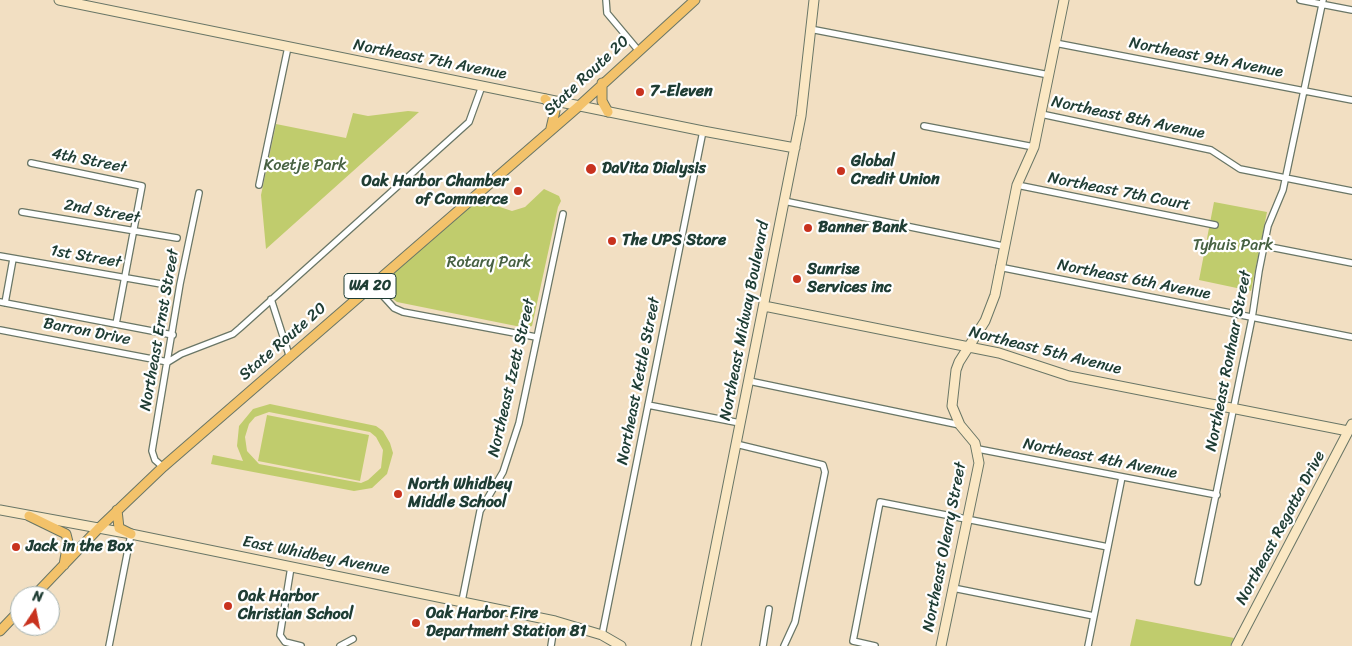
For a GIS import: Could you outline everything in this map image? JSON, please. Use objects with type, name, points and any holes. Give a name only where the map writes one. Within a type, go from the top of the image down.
[{"type":"main road","name":"State Route 20","points":[[43,586],[98,529],[163,467],[579,106],[694,0]]},
{"type":"main road","points":[[602,83],[602,101],[608,112]]},
{"type":"main road","points":[[545,99],[554,106],[555,111],[549,131]]},
{"type":"main road","points":[[118,510],[119,528],[131,534]]},
{"type":"main road","points":[[29,516],[66,534],[68,542],[64,564]]},
{"type":"main road","points":[[0,631],[10,620]]},
{"type":"street","name":"Northeast 7th Avenue","points":[[59,0],[608,112],[795,148]]},
{"type":"street","points":[[606,0],[607,13],[638,50]]},
{"type":"street","name":"Northeast Midway Boulevard","points":[[696,646],[801,116],[814,0]]},
{"type":"street","name":"Northeast Oleary Street","points":[[941,646],[978,464],[978,449],[960,425],[954,411],[952,398],[959,362],[978,333],[991,308],[1017,185],[1034,146],[1064,0]]},
{"type":"street","points":[[1300,0],[1322,2],[1352,10]]},
{"type":"street","name":"Northeast Ronhaar Street","points":[[1198,582],[1252,318],[1268,226],[1280,199],[1286,178],[1322,2]]},
{"type":"street","name":"Northeast 8th Avenue","points":[[810,29],[1049,74]]},
{"type":"street","name":"Northeast 9th Avenue","points":[[1055,43],[1352,100]]},
{"type":"street","points":[[259,185],[288,46]]},
{"type":"street","points":[[168,362],[181,354],[233,334],[469,122],[482,86]]},
{"type":"street","name":"Northeast 8th Avenue","points":[[1041,114],[1211,150],[1240,169],[1352,191]]},
{"type":"street","points":[[924,126],[1034,146]]},
{"type":"street","name":"Northeast Kettle Street","points":[[602,635],[703,131]]},
{"type":"street","name":"4th Street","points":[[31,164],[142,186],[134,232]]},
{"type":"street","name":"Northeast 7th Court","points":[[1017,185],[1215,225]]},
{"type":"street","name":"Northeast Ernst Street","points":[[163,467],[155,460],[152,450],[199,193]]},
{"type":"street","points":[[784,202],[1003,246]]},
{"type":"street","name":"2nd Street","points":[[22,212],[177,238]]},
{"type":"street","name":"Northeast Izett Street","points":[[462,601],[480,511],[503,472],[518,426],[563,214]]},
{"type":"street","points":[[116,324],[134,232]]},
{"type":"street","points":[[1265,246],[1352,263]]},
{"type":"street","name":"1st Street","points":[[0,256],[167,285]]},
{"type":"street","points":[[13,259],[2,302],[173,335]]},
{"type":"street","name":"Northeast 6th Avenue","points":[[1000,267],[1352,337]]},
{"type":"street","points":[[372,284],[394,308],[403,312],[536,337]]},
{"type":"street","points":[[271,299],[290,355]]},
{"type":"street","name":"Northeast 5th Avenue","points":[[764,306],[999,353],[1069,376],[1234,409],[1350,427]]},
{"type":"street","name":"Barron Drive","points":[[0,330],[168,362]]},
{"type":"street","points":[[749,381],[960,425]]},
{"type":"street","points":[[648,405],[740,423]]},
{"type":"street","name":"Northeast Regatta Drive","points":[[1236,646],[1350,427]]},
{"type":"street","points":[[736,444],[823,465],[825,472],[795,622],[784,646]]},
{"type":"street","name":"Northeast 4th Avenue","points":[[978,449],[1217,496]]},
{"type":"street","points":[[1088,646],[1122,477]]},
{"type":"street","points":[[875,646],[853,641],[880,502],[1108,547]]},
{"type":"street","name":"East Whidbey Avenue","points":[[0,510],[131,534],[555,621],[602,635],[621,646]]},
{"type":"street","points":[[109,646],[131,534]]},
{"type":"street","points":[[291,567],[280,635],[285,642],[301,646]]},
{"type":"street","points":[[953,588],[1094,616]]},
{"type":"street","points":[[763,646],[769,608]]},
{"type":"street","points":[[551,646],[555,621]]},
{"type":"street","points":[[340,646],[353,639]]},
{"type":"green space","name":"Koetje Park","points":[[408,111],[419,112],[266,249],[261,195],[276,124],[346,138],[353,113],[368,116]]},
{"type":"green space","name":"Rotary Park","points":[[544,189],[559,196],[561,201],[558,207],[532,326],[526,328],[397,302],[383,291],[382,282],[485,194],[497,206],[512,211],[525,207]]},
{"type":"green space","name":"Tyhuis Park","points":[[1214,202],[1267,212],[1251,291],[1199,280]]},
{"type":"green space","points":[[270,404],[376,426],[383,431],[393,453],[387,474],[372,488],[354,491],[211,464],[213,455],[243,461],[237,446],[239,426],[253,409]],"holes":[[[269,412],[370,432],[376,437],[383,450],[381,468],[368,480],[361,483],[259,464],[247,451],[245,437],[249,424],[255,417]]]},
{"type":"green space","points":[[267,415],[369,435],[360,481],[258,461]]},
{"type":"green space","points":[[1136,619],[1234,638],[1230,646],[1130,646]]},
{"type":"place","name":"7-Eleven","points":[[640,92]]},
{"type":"place","name":"DaVita Dialysis","points":[[591,169]]},
{"type":"place","name":"Global Credit Union","points":[[841,171]]},
{"type":"place","name":"Oak Harbor Chamber of Commerce","points":[[518,191]]},
{"type":"place","name":"Banner Bank","points":[[808,228]]},
{"type":"place","name":"The UPS Store","points":[[612,241]]},
{"type":"place","name":"Sunrise Services inc","points":[[797,279]]},
{"type":"place","name":"North Whidbey Middle School","points":[[398,494]]},
{"type":"place","name":"Jack in the Box","points":[[16,547]]},
{"type":"place","name":"Oak Harbor Christian School","points":[[228,606]]},
{"type":"place","name":"Oak Harbor Fire Department Station 81","points":[[416,623]]}]
